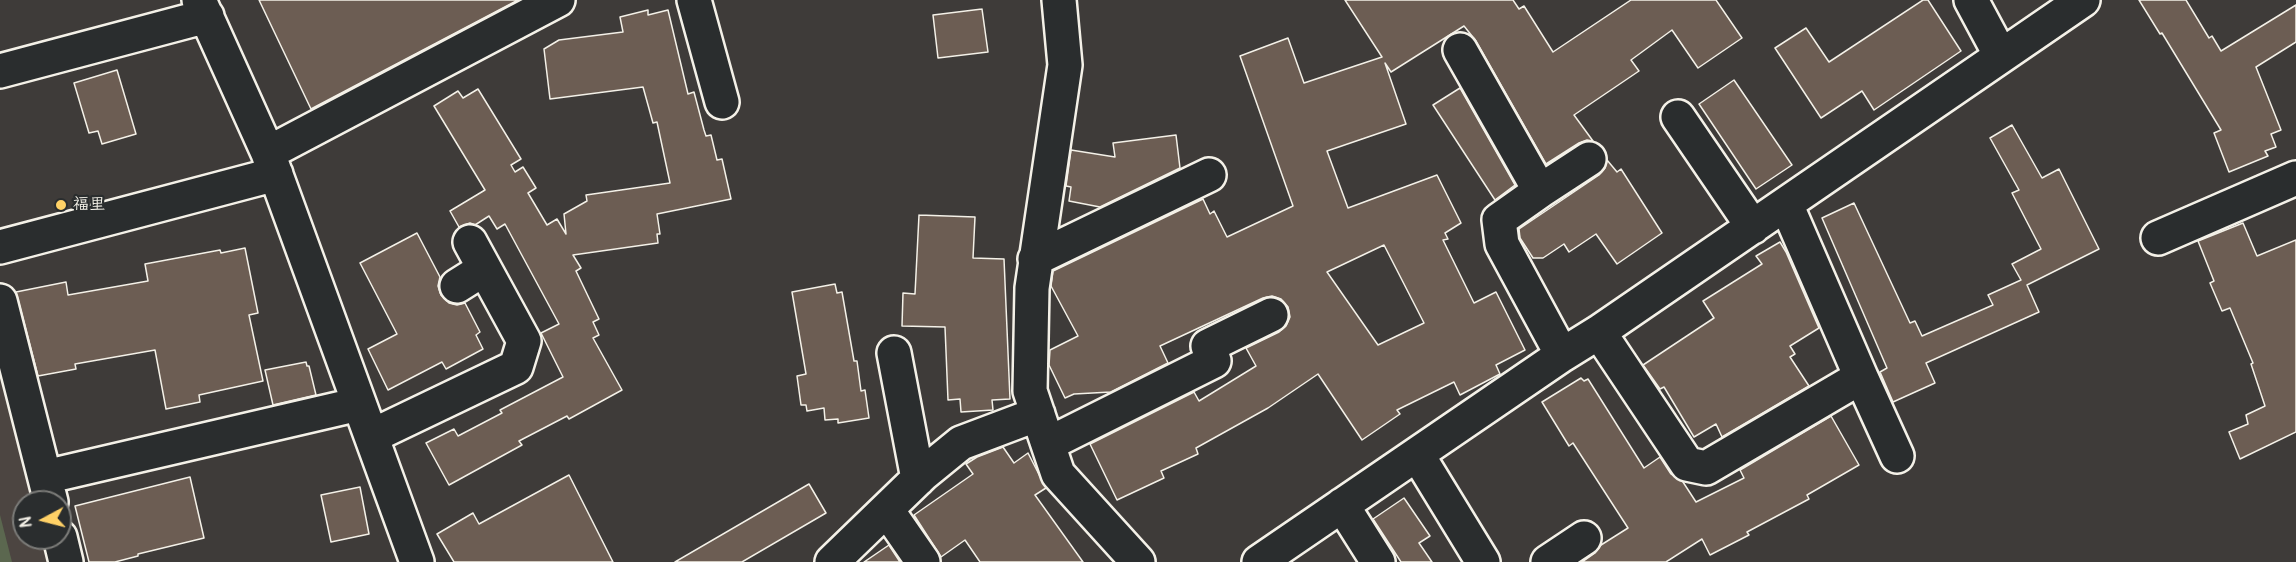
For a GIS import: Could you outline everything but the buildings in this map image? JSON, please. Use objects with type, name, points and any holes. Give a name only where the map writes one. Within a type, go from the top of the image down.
[{"type":"street","points":[[0,247],[272,164],[558,0]]},
{"type":"street","points":[[694,0],[722,102]]},
{"type":"street","points":[[1059,0],[1065,65],[1035,259],[1032,288],[1030,391],[1058,474],[1138,562]]},
{"type":"street","points":[[1971,0],[2001,56]]},
{"type":"street","points":[[1259,562],[2083,0]]},
{"type":"street","points":[[0,71],[203,8],[272,164],[417,562]]},
{"type":"street","points":[[1460,50],[1540,191]]},
{"type":"street","points":[[1678,117],[1753,227]]},
{"type":"street","points":[[1562,355],[1502,244],[1499,220],[1589,159]]},
{"type":"street","points":[[1035,259],[1209,175]]},
{"type":"street","points":[[2158,238],[2296,178]]},
{"type":"street","points":[[1786,204],[1896,456]]},
{"type":"street","points":[[372,436],[516,367],[524,341],[470,266]]},
{"type":"street","points":[[0,301],[48,489],[359,404]]},
{"type":"street","points":[[832,562],[918,479],[961,443],[1043,429],[1214,361],[1208,346],[1271,315]]},
{"type":"street","points":[[1599,332],[1687,464],[1706,468],[1861,377]]},
{"type":"street","points":[[894,353],[918,479]]},
{"type":"street","points":[[1418,454],[1483,562]]},
{"type":"street","points":[[1342,505],[1378,562]]},
{"type":"street","points":[[887,510],[924,562]]},
{"type":"street","points":[[1548,562],[1584,538]]},
{"type":"shaded area","points":[[0,337],[39,490],[12,490],[12,550],[54,550],[57,562],[0,562]]},
{"type":"green space","points":[[0,515],[12,562],[0,562]]},
{"type":"place","name":"福里","points":[[61,205]]}]
